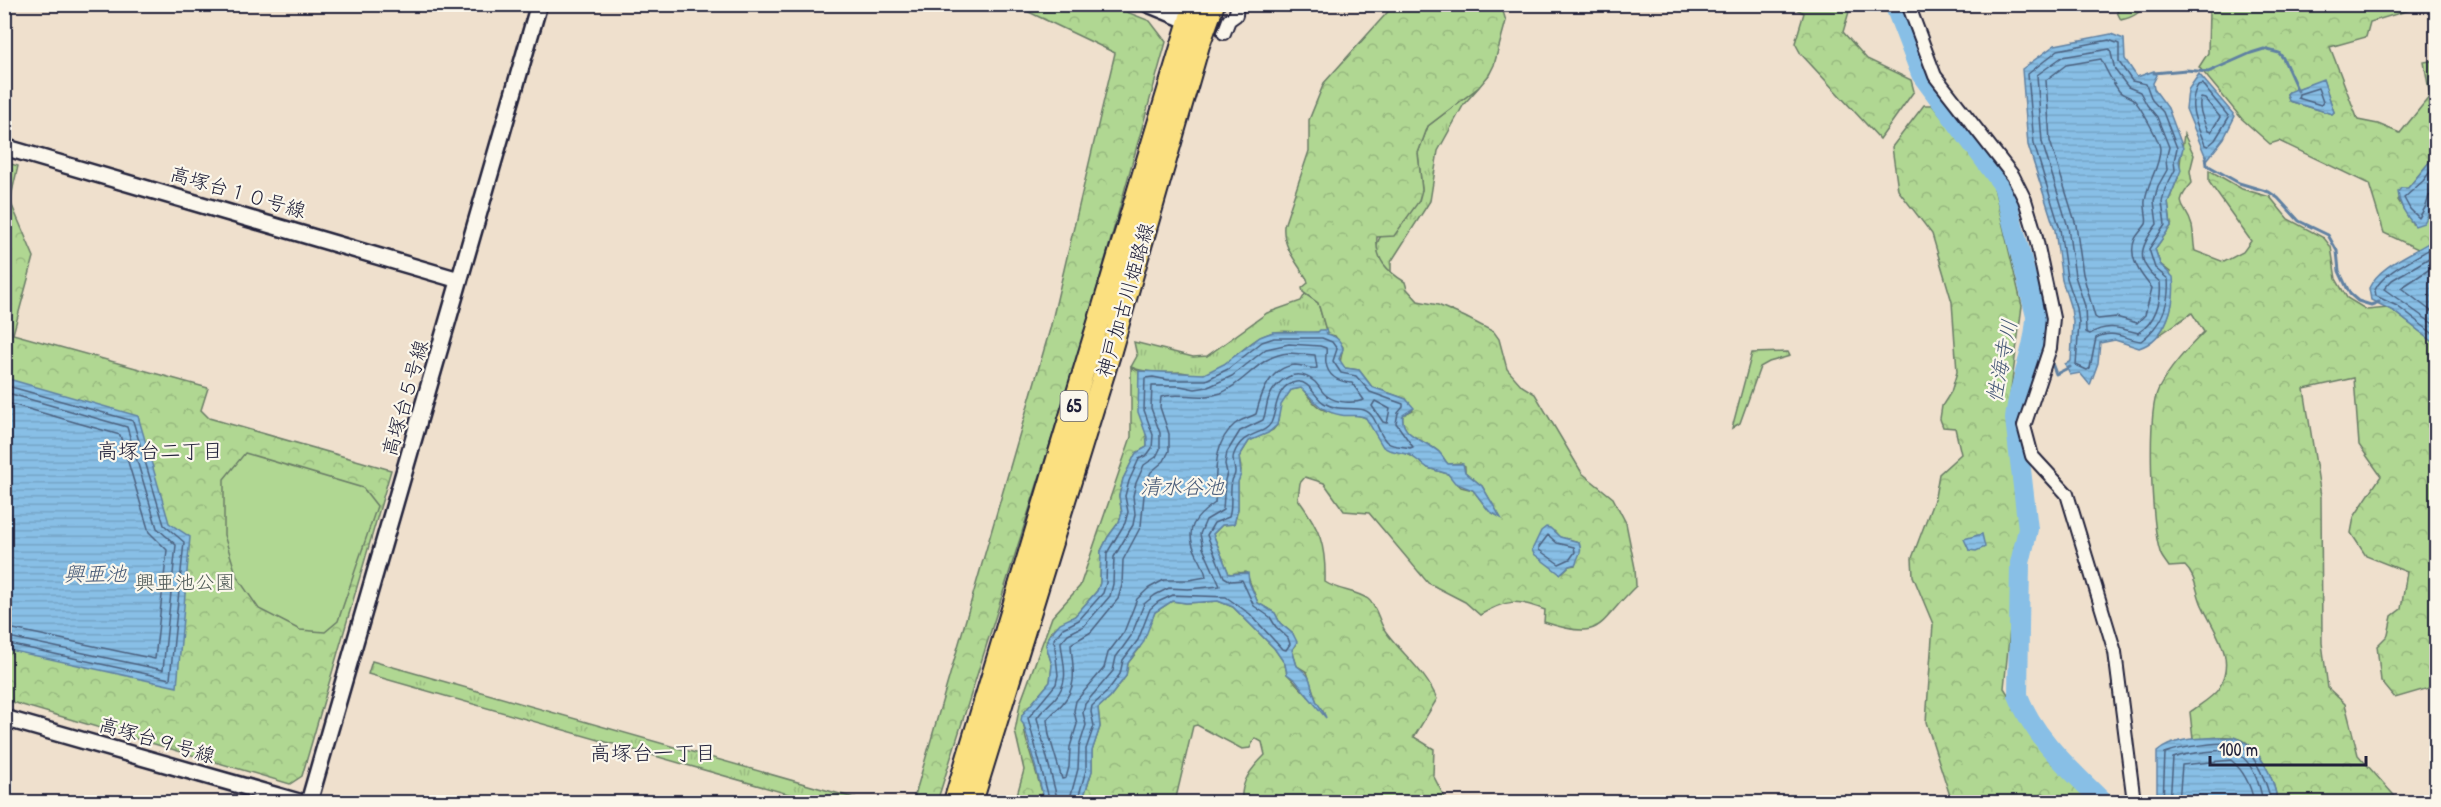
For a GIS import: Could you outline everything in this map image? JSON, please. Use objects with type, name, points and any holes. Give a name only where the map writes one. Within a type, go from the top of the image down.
[{"type":"main road","name":"神戸加古川姫路線","points":[[954,802],[1198,12]]},
{"type":"main road","name":"神戸加古川姫路線","points":[[972,802],[1110,354],[1198,12]]},
{"type":"street","name":"高塚台５号線","points":[[309,802],[421,421],[459,280],[539,4]]},
{"type":"street","points":[[1148,4],[1198,12],[1229,20]]},
{"type":"street","points":[[1224,33],[1229,20],[1236,15],[1237,4]]},
{"type":"street","points":[[1908,4],[1935,76],[2013,176],[2025,200],[2035,233],[2054,318],[2048,354],[2024,426],[2032,456],[2067,494],[2115,652],[2134,802]]},
{"type":"street","name":"高塚台１０号線","points":[[4,147],[459,280]]},
{"type":"street","name":"高塚台９号線","points":[[4,718],[299,802]]},
{"type":"green space","points":[[2119,4],[2144,5],[2134,15],[2121,20],[2117,12]]},
{"type":"green space","points":[[1014,5],[1109,5],[1150,21],[1166,42],[1083,339],[937,802],[913,802],[1050,329],[1115,53]]},
{"type":"green space","points":[[1394,5],[1501,5],[1506,21],[1494,65],[1479,87],[1428,126],[1418,153],[1422,190],[1419,201],[1394,236],[1377,237],[1378,252],[1384,264],[1405,282],[1407,289],[1418,301],[1438,305],[1494,332],[1499,339],[1507,369],[1522,386],[1535,394],[1582,473],[1613,498],[1626,523],[1635,568],[1636,586],[1598,626],[1589,629],[1564,628],[1544,622],[1545,610],[1512,602],[1480,615],[1465,602],[1428,583],[1369,513],[1344,511],[1324,483],[1305,477],[1300,483],[1298,499],[1312,519],[1323,547],[1325,582],[1363,596],[1371,602],[1386,632],[1421,672],[1437,699],[1414,737],[1434,749],[1433,775],[1447,802],[1242,802],[1245,782],[1255,765],[1265,755],[1262,742],[1255,738],[1250,748],[1242,749],[1197,725],[1193,726],[1175,802],[1082,802],[1092,771],[1092,751],[1100,727],[1098,708],[1126,676],[1128,663],[1139,649],[1155,612],[1172,601],[1186,603],[1218,601],[1233,607],[1274,648],[1285,664],[1287,674],[1324,713],[1317,703],[1307,672],[1297,666],[1292,650],[1296,645],[1293,634],[1280,623],[1275,613],[1258,603],[1246,572],[1229,574],[1213,534],[1222,525],[1234,524],[1238,509],[1238,482],[1241,470],[1239,457],[1249,441],[1273,430],[1277,425],[1280,405],[1291,390],[1301,388],[1316,405],[1327,411],[1366,418],[1403,452],[1421,461],[1428,468],[1448,474],[1461,487],[1473,490],[1489,511],[1500,517],[1482,486],[1465,472],[1465,466],[1460,463],[1448,464],[1439,452],[1405,428],[1403,415],[1413,410],[1406,399],[1372,387],[1359,370],[1345,368],[1340,363],[1343,347],[1335,336],[1327,334],[1318,303],[1303,292],[1302,288],[1308,283],[1307,279],[1288,247],[1284,226],[1309,151],[1309,120],[1324,83]],"holes":[[[1554,531],[1559,537],[1576,541],[1575,565],[1569,566],[1563,572]]]},
{"type":"green space","points":[[1788,5],[1851,5],[1843,32],[1867,59],[1911,80],[1914,91],[1880,139],[1801,54],[1795,43],[1804,13]]},
{"type":"green space","points":[[2211,5],[2412,5],[2413,9],[2370,22],[2366,37],[2330,47],[2358,120],[2378,124],[2400,133],[2430,96],[2424,62],[2436,60],[2436,154],[2398,200],[2413,224],[2432,208],[2436,193],[2436,238],[2420,250],[2384,233],[2369,184],[2279,141],[2270,144],[2242,119],[2199,67],[2208,53]],"holes":[[[2323,80],[2334,112],[2332,114],[2289,101],[2287,94]]]},
{"type":"green space","points":[[1479,87],[1464,104],[1438,151],[1430,201],[1391,262],[1391,273],[1379,258],[1377,245],[1383,232],[1422,190],[1418,153],[1428,126]]},
{"type":"green space","points":[[1924,105],[1932,105],[1992,179],[2022,306],[2008,411],[2020,530],[2004,688],[2049,760],[2092,802],[2056,802],[2043,793],[2036,802],[1952,802],[1926,722],[1933,624],[1913,576],[1912,558],[1935,497],[1939,474],[1961,454],[1955,428],[1943,427],[1940,419],[1942,406],[1951,392],[1957,372],[1952,302],[1932,234],[1898,190],[1892,147]]},
{"type":"green space","points":[[2184,134],[2194,155],[2190,171],[2192,183],[2181,201],[2192,226],[2195,251],[2224,262],[2243,252],[2251,241],[2209,182],[2209,170],[2242,189],[2270,197],[2288,219],[2324,238],[2331,247],[2336,279],[2347,298],[2367,310],[2388,308],[2436,344],[2436,686],[2395,698],[2381,681],[2377,646],[2388,635],[2392,616],[2401,609],[2407,572],[2366,556],[2351,533],[2354,517],[2381,476],[2359,445],[2354,378],[2304,389],[2321,496],[2322,643],[2328,688],[2345,704],[2358,755],[2400,802],[2277,802],[2265,766],[2254,749],[2247,743],[2229,737],[2193,740],[2190,712],[2210,698],[2219,688],[2226,666],[2225,655],[2189,570],[2185,566],[2169,567],[2161,554],[2154,519],[2151,445],[2152,422],[2158,390],[2173,366],[2204,332],[2192,313],[2158,336],[2170,312],[2172,290],[2170,272],[2160,264],[2155,249],[2171,226],[2168,202],[2178,178]]},
{"type":"green space","name":"興亜池公園","points":[[4,162],[18,166],[10,201],[34,257],[13,334],[208,388],[201,410],[209,418],[391,470],[302,776],[290,784],[5,700]]},
{"type":"green space","points":[[1305,294],[1318,303],[1326,330],[1311,333],[1282,331],[1271,333],[1253,342],[1222,366],[1204,374],[1149,372],[1131,367],[1137,356],[1134,342],[1193,357],[1207,356],[1267,313],[1301,301]]},
{"type":"green space","points":[[1788,352],[1790,356],[1760,367],[1740,423],[1732,428],[1752,353]]},
{"type":"green space","points":[[1131,367],[1139,371],[1139,390],[1147,447],[1136,453],[1123,479],[1119,496],[1122,513],[1101,551],[1100,583],[1097,591],[1075,616],[1052,630],[1046,645],[1052,665],[1050,682],[1022,715],[1026,739],[1045,802],[1015,802],[1024,770],[1015,731],[1020,704],[1052,617],[1080,586],[1131,437]]},
{"type":"green space","points":[[245,453],[363,488],[377,506],[338,621],[325,632],[300,630],[259,609],[237,577],[224,535],[224,479]]},
{"type":"green space","points":[[372,661],[868,802],[816,802],[368,674]]},
{"type":"water","points":[[2111,34],[2124,39],[2125,59],[2137,77],[2154,71],[2157,75],[2153,83],[2154,89],[2168,108],[2183,148],[2179,161],[2181,170],[2168,202],[2171,226],[2155,249],[2160,264],[2173,277],[2173,298],[2168,319],[2157,337],[2139,348],[2115,340],[2100,343],[2098,363],[2090,385],[2080,373],[2070,375],[2065,364],[2071,361],[2073,322],[2062,280],[2055,230],[2028,145],[2022,69],[2055,45]]},
{"type":"water","points":[[2199,74],[2235,116],[2224,138],[2207,160],[2186,109],[2188,90]]},
{"type":"water","points":[[2323,79],[2334,112],[2332,114],[2289,101],[2287,94],[2289,92]]},
{"type":"water","points":[[2436,154],[2436,181],[2432,206],[2424,223],[2415,226],[2400,202],[2398,192],[2401,188],[2408,188]]},
{"type":"water","points":[[2436,238],[2436,344],[2393,311],[2371,300],[2369,288],[2381,272],[2389,266]]},
{"type":"water","name":"清水谷池","points":[[1326,330],[1327,334],[1339,341],[1343,349],[1339,359],[1345,368],[1359,370],[1372,387],[1406,399],[1414,408],[1403,415],[1405,428],[1439,452],[1448,464],[1463,464],[1465,472],[1482,486],[1501,518],[1489,511],[1473,490],[1455,483],[1448,474],[1428,468],[1410,455],[1383,447],[1366,418],[1328,411],[1318,405],[1301,388],[1291,390],[1281,405],[1277,425],[1268,433],[1249,441],[1239,457],[1241,474],[1238,482],[1238,509],[1234,524],[1222,525],[1213,534],[1229,574],[1248,573],[1249,582],[1258,603],[1275,613],[1280,623],[1293,634],[1297,642],[1292,650],[1297,666],[1309,678],[1313,694],[1326,718],[1295,680],[1287,674],[1285,664],[1274,648],[1233,607],[1218,601],[1186,603],[1172,601],[1155,612],[1143,643],[1128,663],[1126,676],[1098,708],[1100,727],[1092,751],[1092,771],[1082,802],[1045,802],[1021,721],[1022,715],[1050,682],[1052,665],[1046,645],[1048,637],[1060,623],[1075,616],[1097,591],[1100,583],[1101,551],[1122,513],[1119,496],[1123,479],[1136,453],[1147,447],[1147,437],[1138,412],[1139,371],[1204,374],[1224,364],[1260,337],[1273,332],[1318,332]]},
{"type":"water","name":"興亜池","points":[[5,378],[138,416],[169,523],[190,537],[177,687],[5,649]]},
{"type":"water","points":[[1546,527],[1560,537],[1579,542],[1580,552],[1576,564],[1569,566],[1560,574],[1532,550],[1541,531]]},
{"type":"water","points":[[1982,534],[1985,547],[1976,551],[1969,550],[1964,539]]},
{"type":"water","points":[[2233,737],[2250,746],[2264,763],[2273,783],[2277,802],[2157,802],[2157,752],[2183,740]]},
{"type":"waterway","name":"性海寺川","points":[[1894,4],[1921,74],[2003,185],[2036,316],[2033,342],[2019,393],[2015,419],[2028,529],[2020,563],[2018,695],[2033,725],[2054,753],[2103,802]]},
{"type":"waterway","points":[[2154,73],[2186,70],[2208,72],[2264,49],[2279,53],[2298,91]]},
{"type":"waterway","points":[[2206,156],[2207,165],[2239,183],[2269,192],[2278,198],[2299,221],[2328,235],[2337,251],[2339,271],[2350,294],[2358,301],[2371,305],[2379,302]]},
{"type":"waterway","points":[[2036,338],[2045,350]]},
{"type":"waterway","points":[[2050,358],[2056,374],[2070,367]]},
{"type":"district","name":"高塚台二丁目","points":[[160,451]]},
{"type":"district","name":"高塚台一丁目","points":[[653,753]]}]
